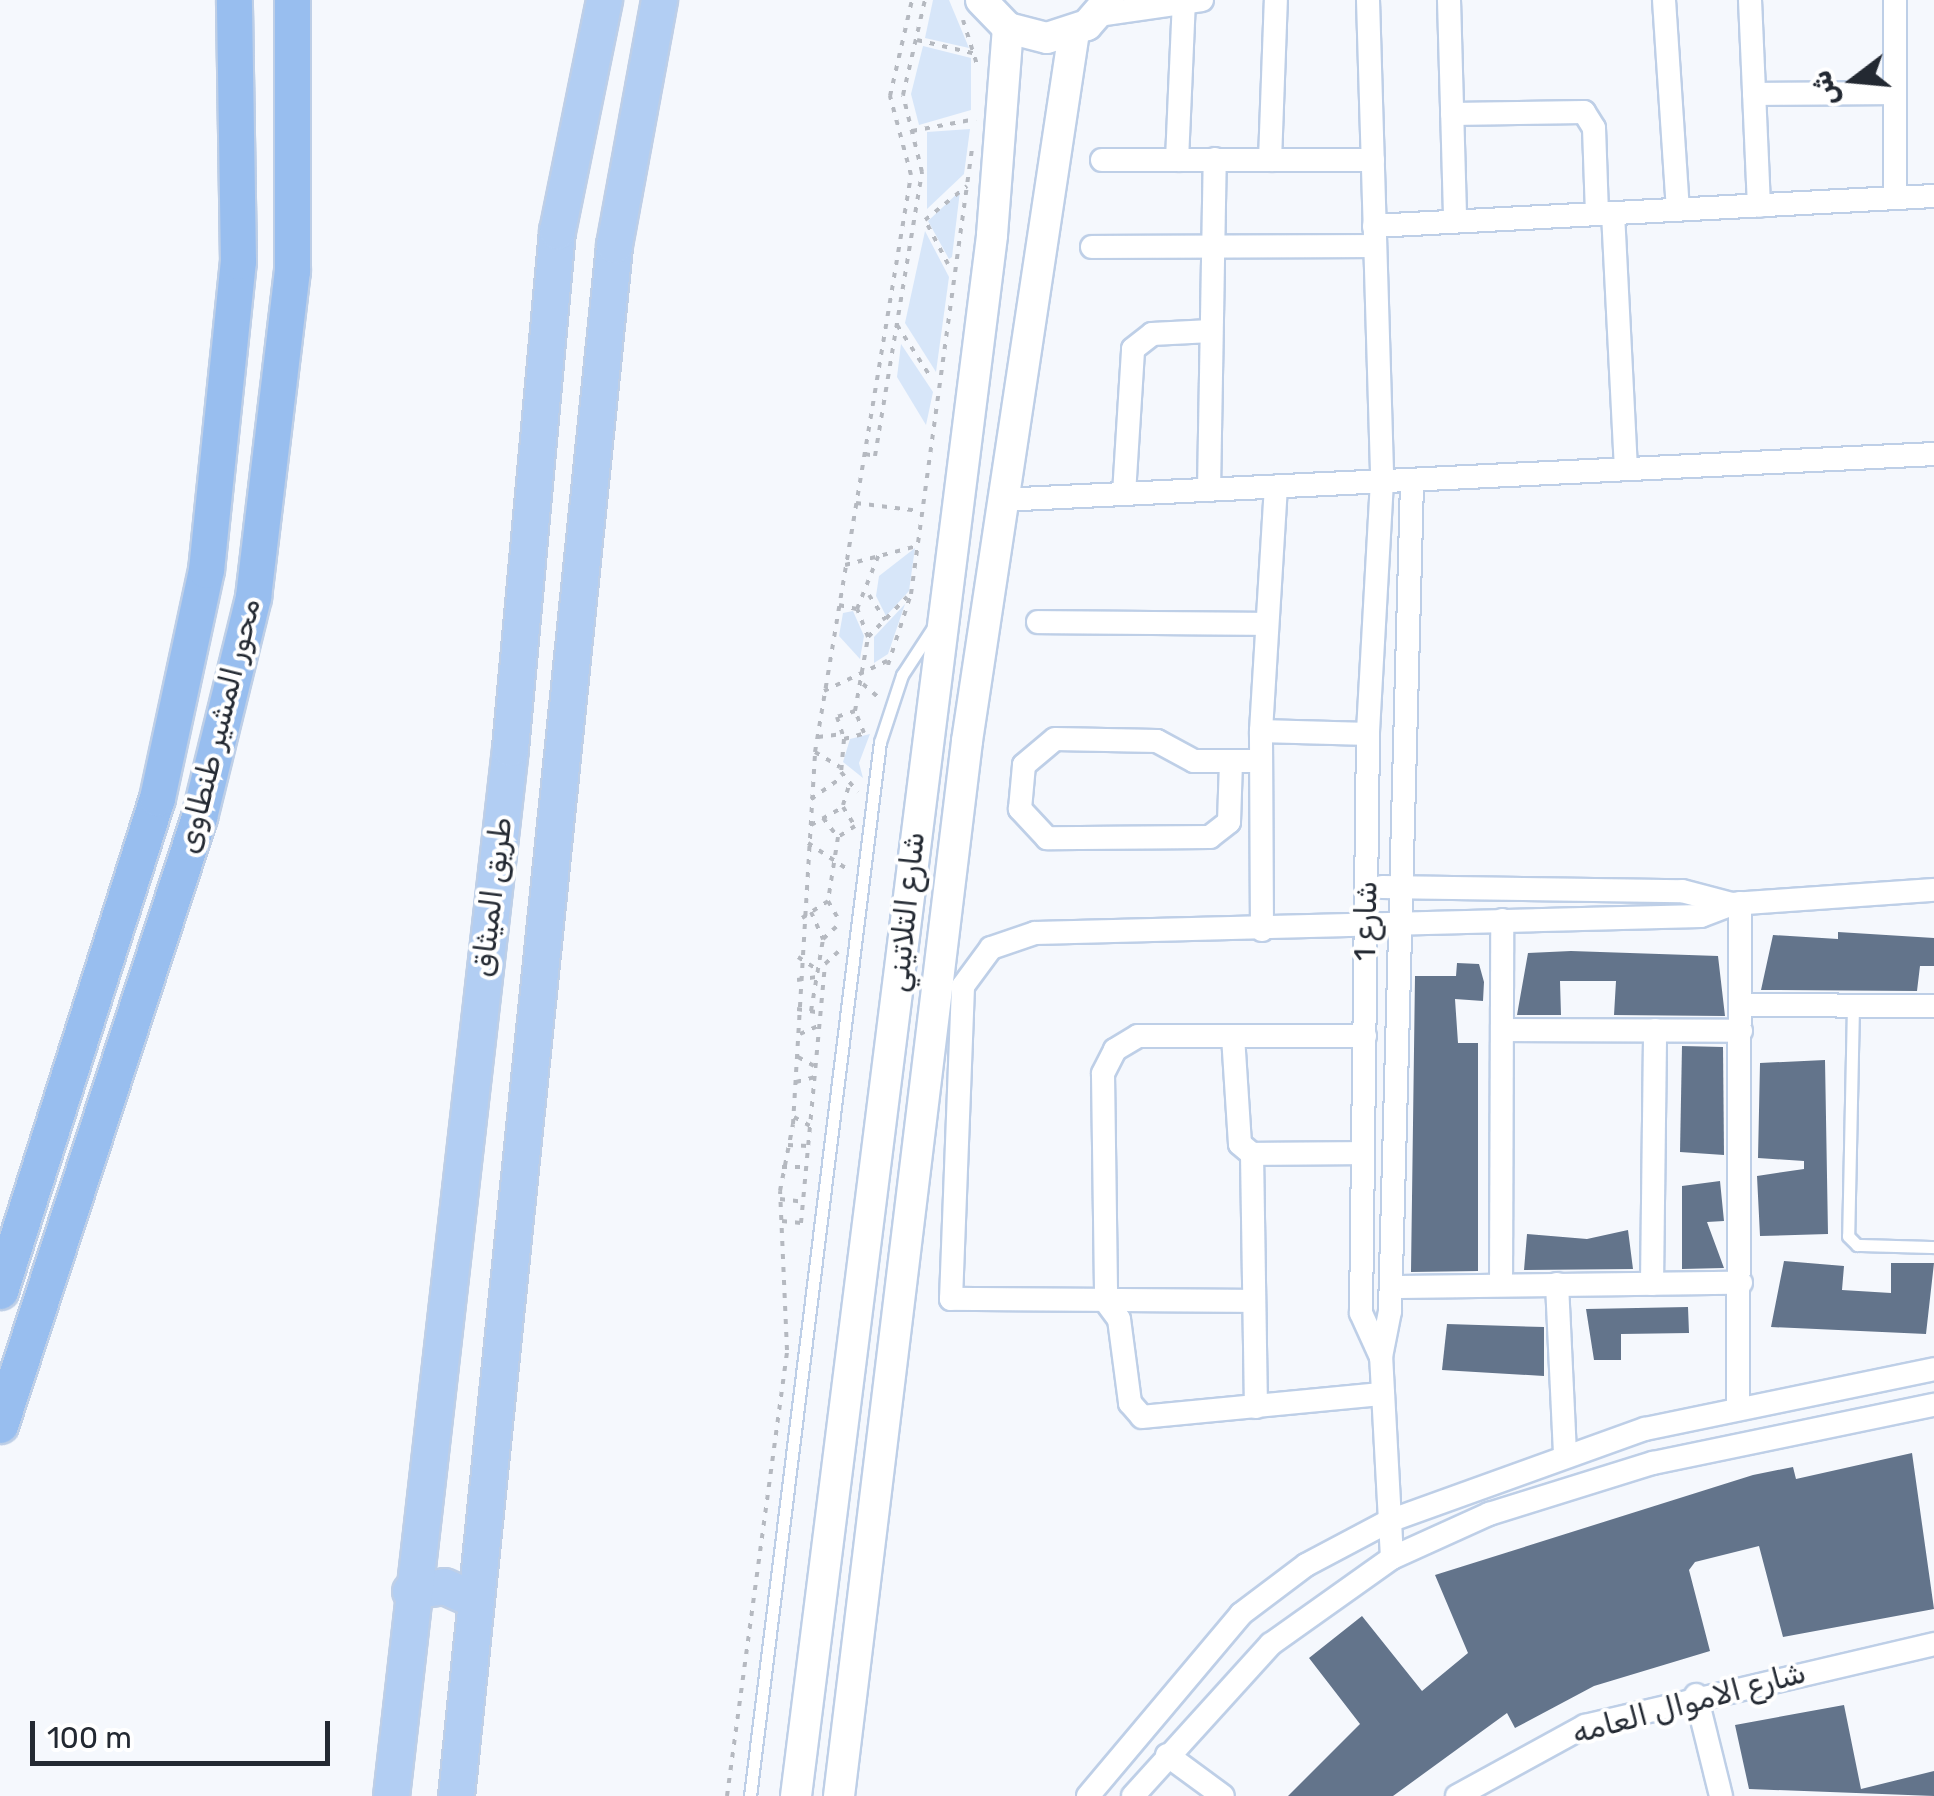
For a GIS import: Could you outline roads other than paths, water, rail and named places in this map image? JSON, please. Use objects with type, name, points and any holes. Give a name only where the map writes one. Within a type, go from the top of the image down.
[{"type":"highway","name":"محور المشير طنطاوى","points":[[0,1291],[146,835],[206,570],[238,261],[234,0]]},
{"type":"highway","name":"محور المشير طنطاوى","points":[[0,1426],[199,817],[250,613],[291,288],[292,0]]},
{"type":"main road","name":"طريق الميثاق","points":[[391,1796],[410,1591],[510,748],[565,172],[604,0]]},
{"type":"main road","name":"طريق الميثاق","points":[[456,1796],[627,150],[660,0]]},
{"type":"main road","points":[[971,7],[1034,38],[1094,16]]},
{"type":"main road","name":"شارع التلاتيني","points":[[839,1796],[1001,500],[1094,16]]},
{"type":"main road","name":"شارع التلاتيني","points":[[796,1796],[992,235],[1008,28]]},
{"type":"main road","points":[[547,345],[578,362],[607,348]]},
{"type":"main road","points":[[510,748],[563,754]]},
{"type":"main road","points":[[410,1591],[444,1586],[476,1600]]},
{"type":"street","points":[[1177,160],[1184,0]]},
{"type":"street","points":[[1094,16],[1202,0]]},
{"type":"street","points":[[1270,160],[1276,0]]},
{"type":"street","name":"شارع 1","points":[[1368,0],[1382,481],[1368,734],[1361,1313],[1381,1357]]},
{"type":"street","points":[[1449,0],[1455,222]]},
{"type":"street","points":[[1664,0],[1678,210]]},
{"type":"street","points":[[1750,0],[1759,206]]},
{"type":"street","points":[[1895,0],[1895,198]]},
{"type":"street","points":[[1754,94],[1894,93]]},
{"type":"street","points":[[1452,114],[1584,112],[1594,128],[1626,470]]},
{"type":"street","points":[[1209,490],[1215,159]]},
{"type":"street","points":[[1102,160],[1373,160]]},
{"type":"street","points":[[1092,248],[1214,246],[1375,236],[1455,222],[1934,196]]},
{"type":"street","points":[[1124,494],[1133,349],[1152,334],[1212,331]]},
{"type":"street","points":[[1001,500],[1934,454]]},
{"type":"street","name":"شارع 1","points":[[1392,1558],[1381,1357],[1390,1287],[1396,886],[1412,480]]},
{"type":"street","points":[[1262,930],[1261,730],[1276,486]]},
{"type":"street","points":[[1038,622],[1267,624]]},
{"type":"street","points":[[1261,730],[1368,734]]},
{"type":"street","points":[[1231,762],[1229,822],[1210,837],[1048,838],[1020,809],[1024,765],[1055,739],[1157,742],[1194,761],[1261,762]]},
{"type":"street","points":[[1366,888],[1682,891],[1736,904]]},
{"type":"street","points":[[1253,1301],[951,1300],[963,986],[974,965],[1035,932],[1262,930],[1701,916],[1736,904],[1934,890]]},
{"type":"street","points":[[1736,904],[1740,1004],[1738,1403]]},
{"type":"street","points":[[1500,1285],[1502,920]]},
{"type":"street","points":[[1740,1004],[1934,1006]]},
{"type":"street","points":[[1502,1030],[1740,1031]]},
{"type":"street","points":[[1652,1284],[1656,1030]]},
{"type":"street","points":[[1365,1036],[1138,1036],[1107,1062],[1106,1302],[1124,1335],[1137,1414],[1383,1394]]},
{"type":"street","points":[[1234,1036],[1232,1128],[1252,1154],[1256,1407]]},
{"type":"street","points":[[1252,1154],[1363,1153]]},
{"type":"street","points":[[1390,1287],[1741,1283]]},
{"type":"street","points":[[1557,1284],[1564,1454]]},
{"type":"street","points":[[1088,1796],[1241,1614],[1306,1565],[1390,1522],[1564,1454],[1738,1403],[1934,1369]]},
{"type":"street","points":[[1133,1796],[1167,1754],[1271,1644],[1392,1558],[1489,1514],[1653,1462],[1934,1405]]},
{"type":"street","name":"شارع الاموال العامه","points":[[1457,1796],[1584,1726],[1696,1696],[1934,1644]]},
{"type":"street","points":[[1696,1696],[1720,1796]]},
{"type":"street","points":[[1167,1754],[1223,1796]]},
{"type":"lane","points":[[750,1796],[868,794],[893,697],[942,616]]},
{"type":"lane","points":[[1853,1006],[1848,1236],[1857,1245],[1934,1247]]}]
